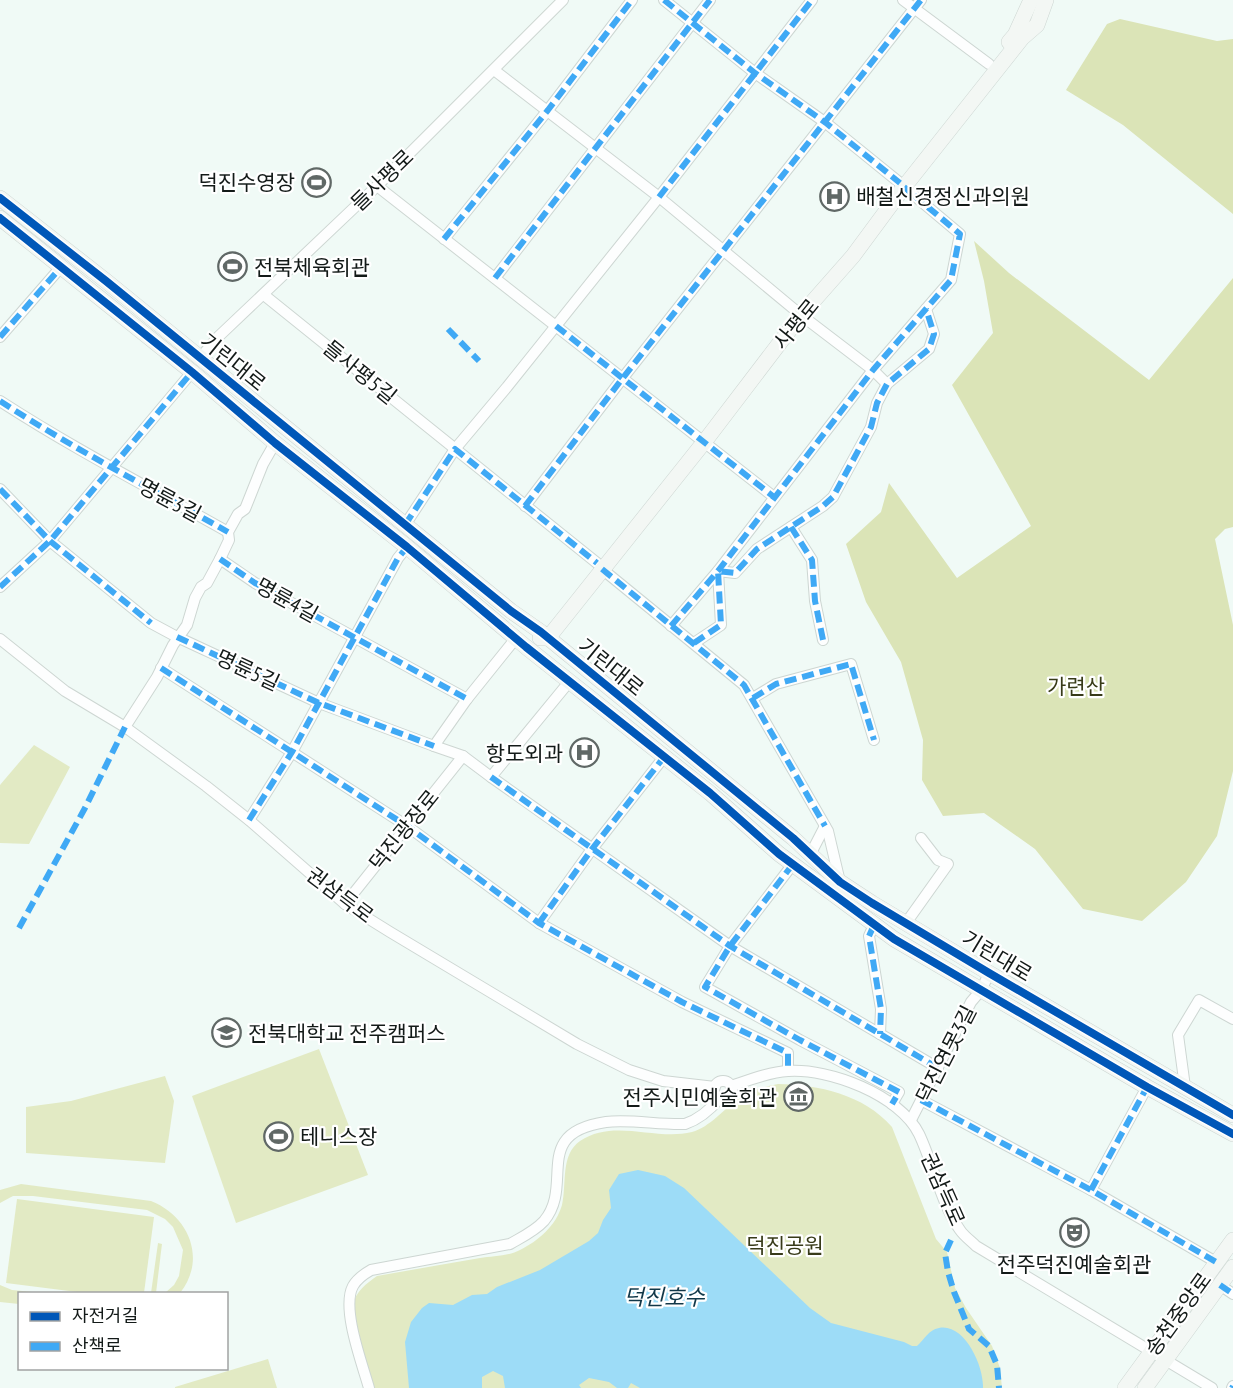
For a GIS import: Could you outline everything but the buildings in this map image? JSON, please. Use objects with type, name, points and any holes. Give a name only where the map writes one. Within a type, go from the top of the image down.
[{"type":"street","name":"들사평로","points":[[200,358],[564,0]]},
{"type":"street","points":[[444,238],[548,110],[632,0]]},
{"type":"street","points":[[664,0],[755,73],[826,123],[960,234],[951,280],[873,370],[718,571],[671,626]]},
{"type":"street","points":[[495,278],[710,0]]},
{"type":"street","points":[[903,0],[918,4],[989,64]]},
{"type":"street","name":"사평로","points":[[902,185],[989,64],[1015,35],[1031,0]]},
{"type":"street","name":"사평로","points":[[533,639],[599,566],[702,439],[799,312],[1022,38],[1037,25],[1046,0]]},
{"type":"street","points":[[405,525],[455,449],[659,197],[808,4]]},
{"type":"street","points":[[525,506],[622,379],[918,4]]},
{"type":"street","points":[[494,70],[659,197],[873,370],[887,384]]},
{"type":"street","points":[[377,186],[774,497]]},
{"type":"street","name":"기린대로","points":[[0,198],[106,281],[511,611],[569,682],[710,793],[793,864],[894,939],[982,988],[1147,1087],[1233,1134]]},
{"type":"street","name":"기린대로","points":[[0,218],[192,372],[274,443],[407,547],[533,639],[810,855],[840,882],[989,973],[1233,1115]]},
{"type":"street","points":[[0,337],[61,267]]},
{"type":"street","name":"들사평5길","points":[[264,295],[744,685],[828,831],[840,882]]},
{"type":"street","points":[[718,571],[735,573],[757,549],[833,497],[871,427],[877,403],[887,384],[929,349],[934,334],[926,309]]},
{"type":"street","name":"명륜3길","points":[[0,587],[50,541],[192,372]]},
{"type":"street","name":"명륜3길","points":[[0,401],[111,469],[228,532]]},
{"type":"street","points":[[125,727],[177,637],[187,625],[201,586],[207,583],[220,559],[228,540],[228,532],[237,514],[245,509],[274,443]]},
{"type":"street","points":[[0,489],[50,541],[151,623],[177,637]]},
{"type":"street","points":[[791,527],[812,560],[815,601],[823,640]]},
{"type":"street","points":[[249,820],[292,752],[398,558],[407,547]]},
{"type":"street","name":"명륜4길","points":[[220,559],[255,583],[356,637]]},
{"type":"street","points":[[694,643],[721,625],[718,571]]},
{"type":"street","name":"명륜5길","points":[[177,637],[319,703],[434,746]]},
{"type":"street","points":[[356,637],[467,699]]},
{"type":"street","name":"권삼득로","points":[[0,639],[65,691],[125,727],[206,786],[249,820],[345,904],[577,1044],[629,1070],[663,1081],[716,1087],[724,1081],[731,1086],[732,1091],[730,1096],[720,1098]]},
{"type":"street","points":[[533,639],[467,699],[434,746],[463,756],[730,946],[938,1068]]},
{"type":"street","points":[[753,698],[776,684],[851,664],[874,740]]},
{"type":"street","points":[[161,668],[406,826],[539,923],[682,1002],[788,1053]]},
{"type":"street","points":[[491,777],[569,682]]},
{"type":"street","name":"덕진광장로","points":[[345,904],[463,756]]},
{"type":"street","points":[[539,923],[592,849],[664,758]]},
{"type":"street","points":[[810,855],[825,826]]},
{"type":"street","points":[[906,923],[948,864],[938,860],[921,838]]},
{"type":"street","points":[[793,864],[730,946],[705,987],[899,1092],[892,1104]]},
{"type":"street","points":[[874,925],[869,936],[881,1010],[880,1034]]},
{"type":"street","name":"기린대로","points":[[982,988],[989,973]]},
{"type":"street","name":"덕진연못3길","points":[[911,1120],[971,1002],[982,988]]},
{"type":"street","points":[[1185,1087],[1178,1035],[1199,1000],[1233,1019]]},
{"type":"street","points":[[788,1071],[788,1053],[800,1040]]},
{"type":"street","name":"권삼득로","points":[[731,1086],[752,1078],[788,1071],[828,1075],[856,1085],[892,1104],[911,1120],[960,1232],[976,1246],[1212,1388]]},
{"type":"street","points":[[369,1388],[349,1314],[349,1298],[353,1285],[361,1276],[370,1270],[510,1244],[530,1233],[545,1220],[553,1204],[556,1163],[564,1141],[573,1133],[607,1122],[685,1124],[696,1120],[720,1098],[715,1092],[716,1087]]},
{"type":"street","points":[[1090,1190],[1147,1087]]},
{"type":"street","points":[[921,1100],[1090,1190],[1216,1262]]},
{"type":"street","name":"송천중앙로","points":[[1125,1388],[1233,1240]]},
{"type":"street","name":"송천중앙로","points":[[1145,1388],[1166,1360],[1227,1290],[1233,1267]]},
{"type":"green space","points":[[1120,19],[1217,41],[1233,39],[1233,214],[1123,125],[1066,90],[1107,24]]},
{"type":"green space","name":"가련산","points":[[974,241],[1009,273],[1149,380],[1233,278],[1233,527],[1225,529],[1215,539],[1233,625],[1233,771],[1217,836],[1186,882],[1142,921],[1083,909],[1035,849],[984,813],[943,816],[922,780],[923,740],[901,662],[866,602],[846,544],[881,512],[889,483],[957,578],[1031,526],[952,385],[993,333]]},
{"type":"green space","points":[[34,745],[70,767],[29,844],[0,843],[0,785]]},
{"type":"green space","name":"테니스장","points":[[319,1049],[368,1175],[236,1223],[192,1096]]},
{"type":"green space","points":[[165,1076],[174,1101],[165,1163],[26,1153],[26,1107],[71,1101]]},
{"type":"green space","name":"덕진공원","points":[[778,1084],[809,1086],[840,1093],[868,1106],[892,1127],[936,1239],[947,1252],[955,1288],[992,1346],[1000,1368],[1002,1388],[372,1388],[352,1312],[356,1296],[377,1276],[516,1252],[540,1237],[555,1220],[562,1205],[569,1154],[580,1141],[593,1134],[607,1131],[678,1134],[699,1130],[744,1095]]},
{"type":"green space","points":[[21,1184],[151,1201],[175,1217],[190,1240],[193,1253],[188,1280],[181,1292],[166,1292],[179,1276],[183,1250],[173,1227],[165,1219],[147,1210],[33,1196],[13,1196],[0,1203],[0,1190]]},
{"type":"green space","points":[[17,1199],[154,1217],[144,1292],[77,1292],[6,1283]]},
{"type":"green space","points":[[158,1243],[162,1244],[156,1292],[151,1292]]},
{"type":"green space","points":[[0,1285],[12,1290],[33,1292],[18,1292],[18,1304],[0,1302]]},
{"type":"green space","points":[[268,1359],[277,1388],[175,1388],[175,1387]]},
{"type":"water","name":"덕진호수","points":[[638,1170],[665,1176],[684,1188],[810,1308],[831,1323],[912,1346],[917,1346],[935,1329],[948,1328],[957,1332],[965,1339],[976,1358],[983,1388],[640,1388],[631,1383],[628,1388],[617,1388],[609,1382],[589,1378],[579,1385],[581,1388],[505,1388],[503,1376],[493,1371],[482,1377],[482,1388],[409,1388],[405,1342],[411,1322],[422,1308],[429,1303],[453,1305],[472,1295],[487,1294],[497,1287],[540,1270],[589,1241],[598,1233],[611,1208],[609,1190],[619,1174]]},
{"type":"marked path","points":[[444,239],[548,110],[632,0]]},
{"type":"marked path","points":[[664,0],[755,73],[826,123],[900,183]]},
{"type":"marked path","points":[[495,278],[710,0]]},
{"type":"marked path","points":[[659,197],[812,0]]},
{"type":"marked path","points":[[525,506],[622,379],[921,0]]},
{"type":"marked path","points":[[671,626],[718,571],[873,370],[951,280],[960,234],[904,187]]},
{"type":"marked path","points":[[0,337],[61,267]]},
{"type":"marked path","points":[[694,643],[721,625],[718,571],[735,573],[757,549],[833,497],[871,427],[877,403],[887,384],[929,349],[934,334],[926,309]]},
{"type":"marked path","points":[[556,326],[774,497]]},
{"type":"marked path","points":[[448,329],[479,361]]},
{"type":"marked path","points":[[0,587],[50,541],[192,372]]},
{"type":"marked path","points":[[0,401],[85,452],[228,532]]},
{"type":"marked path","points":[[405,525],[455,449],[597,563]]},
{"type":"marked path","points":[[0,489],[50,541],[151,623]]},
{"type":"marked path","points":[[791,527],[812,560],[815,601],[823,640]]},
{"type":"marked path","points":[[249,820],[292,752],[398,558],[407,547]]},
{"type":"marked path","points":[[220,559],[255,583],[467,699]]},
{"type":"marked path","points":[[602,569],[744,685],[825,826]]},
{"type":"marked path","points":[[177,637],[319,703],[434,746]]},
{"type":"marked path","points":[[753,698],[776,684],[851,664],[874,740]]},
{"type":"marked path","points":[[161,668],[407,826],[539,923],[682,1002],[788,1053],[788,1071]]},
{"type":"marked path","points":[[19,928],[85,808],[125,727]]},
{"type":"marked path","points":[[539,923],[592,849],[664,757]]},
{"type":"marked path","points":[[491,777],[730,946],[938,1068]]},
{"type":"marked path","points":[[793,864],[730,946],[705,987],[899,1092],[892,1104]]},
{"type":"marked path","points":[[874,925],[869,936],[881,1009],[880,1034]]},
{"type":"marked path","points":[[1091,1190],[1147,1087]]},
{"type":"marked path","points":[[921,1100],[1091,1190],[1216,1262]]},
{"type":"marked path","points":[[951,1240],[945,1253],[954,1292],[969,1329],[989,1346],[997,1365],[999,1388]]},
{"type":"marked path","points":[[1220,1285],[1233,1294]]},
{"type":"cycle path","points":[[0,198],[106,281],[511,611],[541,632],[793,838],[840,882],[989,973],[1233,1115]]},
{"type":"cycle path","points":[[0,218],[192,372],[275,443],[407,547],[526,647],[710,793],[779,854],[894,939],[1147,1087],[1233,1134]]},
{"type":"place","name":"덕진수영장","points":[[316,182]]},
{"type":"place","name":"배철신경정신과의원","points":[[835,196]]},
{"type":"place","name":"전북체육회관","points":[[233,267]]},
{"type":"place","name":"항도외과","points":[[584,753]]},
{"type":"place","name":"전북대학교 전주캠퍼스","points":[[227,1033]]},
{"type":"place","name":"전주시민예술회관","points":[[798,1097]]},
{"type":"place","name":"테니스장","points":[[279,1136]]},
{"type":"place","name":"전주덕진예술회관","points":[[1074,1233]]}]
